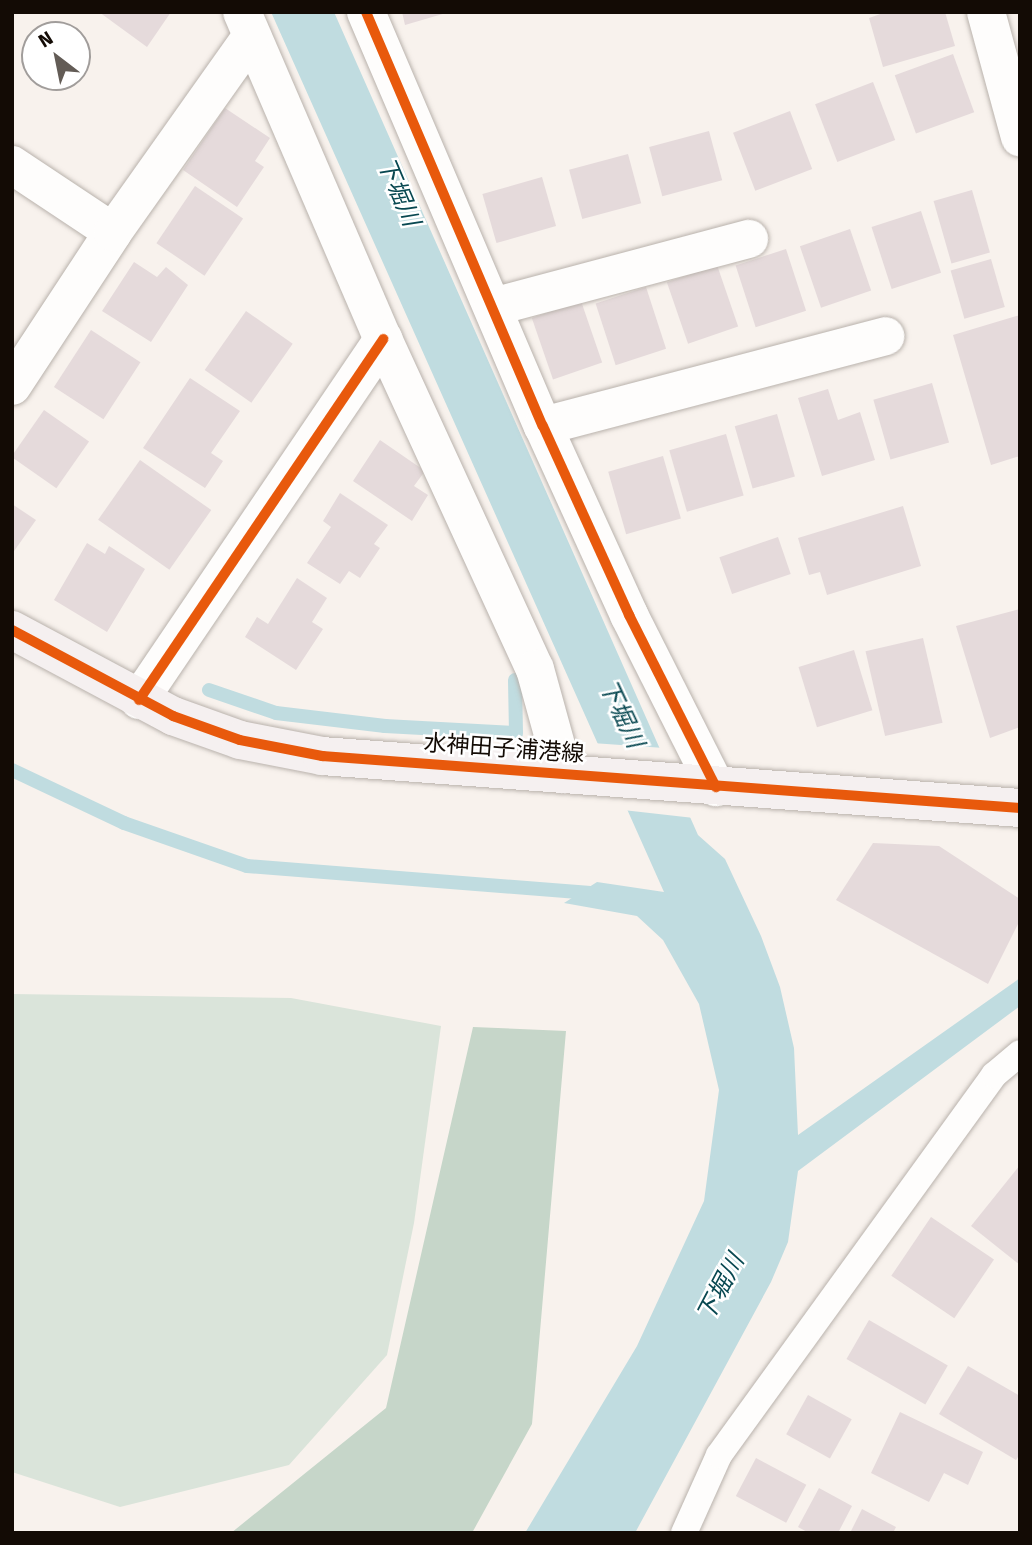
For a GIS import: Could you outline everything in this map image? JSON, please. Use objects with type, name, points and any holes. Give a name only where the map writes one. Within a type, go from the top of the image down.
[{"type":"main road","name":"水神田子浦港線","points":[[12,630],[173,716],[240,740],[322,755],[1020,808]]},
{"type":"street","points":[[366,12],[544,426],[704,786]]},
{"type":"street","points":[[986,12],[1020,137]]},
{"type":"street","points":[[12,386],[247,24]]},
{"type":"street","points":[[247,24],[383,339],[581,775]]},
{"type":"street","points":[[12,165],[113,232]]},
{"type":"street","points":[[493,307],[750,239]]},
{"type":"street","points":[[544,426],[886,336]]},
{"type":"street","points":[[139,700],[383,339]]},
{"type":"lane","points":[[684,1533],[719,1455],[994,1075],[1020,1053]]},
{"type":"shaded area","points":[[12,994],[291,998],[441,1026],[414,1223],[387,1355],[289,1465],[120,1507],[12,1472]]},
{"type":"green space","points":[[473,1027],[566,1031],[532,1424],[472,1533],[231,1533],[386,1408]]},
{"type":"water","name":"下堀川","points":[[271,12],[334,12],[698,835],[725,859],[761,936],[780,987],[794,1048],[798,1135],[1020,978],[1020,1006],[798,1171],[788,1242],[771,1282],[635,1533],[525,1533],[637,1346],[704,1201],[719,1090],[699,1004],[663,940],[637,916],[564,903],[597,882],[664,892]]},
{"type":"pier","points":[[592,743],[664,748],[694,818],[623,810]]},
{"type":"building","points":[[99,12],[171,12],[147,47]]},
{"type":"building","points":[[402,12],[446,12],[446,13],[405,25]]},
{"type":"building","points":[[886,12],[945,12],[955,46],[883,67],[869,18]]},
{"type":"building","points":[[953,54],[974,112],[916,133],[895,75]]},
{"type":"building","points":[[873,82],[895,140],[837,162],[815,104]]},
{"type":"building","points":[[225,108],[270,138],[255,161],[264,167],[237,207],[183,170]]},
{"type":"building","points":[[790,111],[812,169],[755,191],[733,133]]},
{"type":"building","points":[[709,131],[722,180],[662,196],[649,147]]},
{"type":"building","points":[[628,154],[641,203],[582,219],[569,170]]},
{"type":"building","points":[[542,177],[556,226],[496,243],[482,194]]},
{"type":"building","points":[[195,186],[243,218],[204,276],[156,243]]},
{"type":"building","points":[[972,190],[990,252],[951,264],[934,201]]},
{"type":"building","points":[[921,211],[941,273],[892,289],[872,227]]},
{"type":"building","points":[[850,229],[871,290],[821,308],[800,246]]},
{"type":"building","points":[[786,249],[806,311],[756,327],[736,265]]},
{"type":"building","points":[[991,259],[1005,307],[964,319],[951,271]]},
{"type":"building","points":[[134,262],[157,277],[166,267],[188,285],[151,342],[102,311]]},
{"type":"building","points":[[717,265],[738,326],[688,344],[667,282]]},
{"type":"building","points":[[646,287],[666,349],[616,365],[596,303]]},
{"type":"building","points":[[581,301],[602,362],[553,379],[532,318]]},
{"type":"building","points":[[246,311],[293,344],[251,403],[205,370]]},
{"type":"building","points":[[1020,315],[1020,456],[991,465],[953,335]]},
{"type":"building","points":[[91,330],[140,362],[103,419],[54,387]]},
{"type":"building","points":[[190,378],[240,411],[211,453],[223,461],[205,488],[143,448]]},
{"type":"building","points":[[932,383],[949,443],[890,459],[873,400]]},
{"type":"building","points":[[828,389],[838,420],[860,412],[875,460],[822,476],[798,398]]},
{"type":"building","points":[[44,410],[89,442],[56,488],[12,457]]},
{"type":"building","points":[[777,414],[795,476],[753,489],[735,426]]},
{"type":"building","points":[[726,434],[744,496],[687,512],[669,450]]},
{"type":"building","points":[[380,440],[425,471],[414,486],[428,495],[412,521],[353,481]]},
{"type":"building","points":[[663,456],[681,518],[626,534],[608,472]]},
{"type":"building","points":[[140,460],[211,510],[169,570],[98,520]]},
{"type":"building","points":[[340,493],[388,525],[374,544],[380,548],[360,578],[349,571],[340,584],[307,563],[331,527],[323,521]]},
{"type":"building","points":[[12,504],[36,520],[12,554]]},
{"type":"building","points":[[903,506],[921,566],[827,595],[820,572],[809,575],[798,538]]},
{"type":"building","points":[[778,537],[791,574],[732,594],[719,557]]},
{"type":"building","points":[[87,543],[105,554],[109,546],[145,569],[107,632],[54,600]]},
{"type":"building","points":[[297,578],[327,598],[312,622],[323,629],[296,670],[245,637],[257,617],[268,624]]},
{"type":"building","points":[[1020,609],[1020,727],[990,738],[956,626]]},
{"type":"building","points":[[923,638],[943,723],[885,736],[866,651]]},
{"type":"building","points":[[854,650],[872,710],[817,727],[799,667]]},
{"type":"building","points":[[873,843],[939,846],[1020,899],[1020,920],[988,984],[836,900]]},
{"type":"building","points":[[1020,1165],[1020,1265],[971,1226]]},
{"type":"building","points":[[931,1217],[994,1259],[954,1318],[891,1276]]},
{"type":"building","points":[[869,1320],[948,1366],[925,1404],[846,1359]]},
{"type":"building","points":[[968,1366],[1020,1396],[1020,1454],[1016,1460],[939,1414]]},
{"type":"building","points":[[808,1395],[852,1419],[830,1459],[786,1434]]},
{"type":"building","points":[[900,1412],[983,1452],[968,1485],[944,1473],[929,1502],[871,1473]]},
{"type":"building","points":[[756,1458],[806,1485],[786,1523],[736,1496]]},
{"type":"building","points":[[819,1488],[852,1506],[838,1533],[809,1533],[798,1527]]},
{"type":"building","points":[[862,1509],[896,1527],[893,1533],[850,1533]]},
{"type":"waterway","points":[[209,690],[276,713],[385,726],[516,733],[515,680]]},
{"type":"waterway","points":[[12,770],[124,823],[247,866],[600,894]]},
{"type":"cycle path","points":[[366,12],[543,426],[629,615],[716,787]]},
{"type":"cycle path","points":[[139,700],[383,339]]},
{"type":"cycle path","points":[[12,630],[173,716],[240,740],[322,756],[1020,808]]}]
